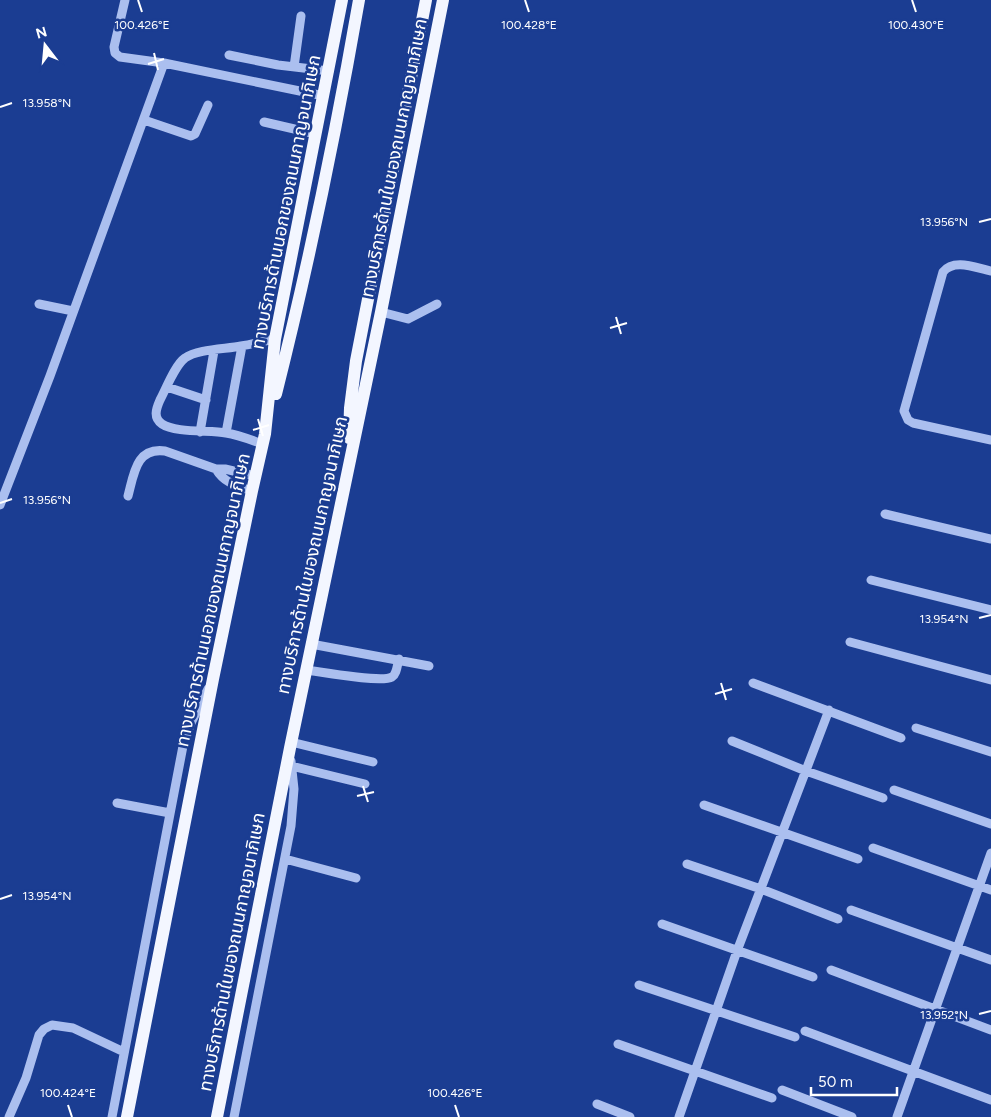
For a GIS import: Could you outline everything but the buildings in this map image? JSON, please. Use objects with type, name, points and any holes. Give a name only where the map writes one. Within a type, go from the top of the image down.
[{"type":"main road","name":"ทางบริการด้านนอกของถนนกาญจนาภิเษก","points":[[127,1117],[213,679],[264,439],[275,339],[329,71],[339,0]]},
{"type":"main road","points":[[264,439],[310,255],[360,0]]},
{"type":"main road","points":[[348,472],[350,408],[356,361],[426,0]]},
{"type":"main road","name":"ทางบริการด้านในของถนนกาญจนาภิเษก","points":[[218,1112],[290,745],[381,312],[443,0]]},
{"type":"street","points":[[125,0],[114,47],[115,53],[120,57],[164,63],[324,96]]},
{"type":"street","points":[[294,67],[301,16]]},
{"type":"street","points":[[229,55],[294,67],[329,71]]},
{"type":"street","points":[[0,505],[164,63]]},
{"type":"street","points":[[144,120],[191,136],[195,134],[208,105]]},
{"type":"street","points":[[264,122],[316,134]]},
{"type":"street","points":[[991,271],[960,265],[947,267],[943,272],[904,411],[908,420],[913,423],[991,440]]},
{"type":"street","points":[[39,304],[73,311]]},
{"type":"street","points":[[381,312],[408,319],[438,304]]},
{"type":"street","points":[[264,439],[169,427],[157,419],[156,408],[185,358],[194,354],[275,339]]},
{"type":"street","points":[[226,433],[242,346]]},
{"type":"street","points":[[200,432],[214,351]]},
{"type":"street","points":[[167,387],[206,400]]},
{"type":"street","points":[[128,496],[137,465],[142,457],[156,450],[165,451],[216,469],[225,469],[256,476]]},
{"type":"street","points":[[216,469],[220,477],[226,481],[252,491]]},
{"type":"street","points":[[885,514],[991,539]]},
{"type":"street","points":[[871,580],[991,610]]},
{"type":"street","points":[[850,642],[991,680]]},
{"type":"street","points":[[311,644],[429,666]]},
{"type":"street","points":[[306,670],[386,678],[392,677],[395,674],[399,659]]},
{"type":"street","points":[[112,1117],[183,746],[190,726],[213,679]]},
{"type":"street","points":[[753,683],[901,738]]},
{"type":"street","points":[[679,1117],[737,951],[829,710]]},
{"type":"street","points":[[916,728],[991,752]]},
{"type":"street","points":[[732,741],[806,771],[883,798]]},
{"type":"street","points":[[234,1117],[285,859],[293,806],[290,745],[373,762]]},
{"type":"street","points":[[291,766],[366,784]]},
{"type":"street","points":[[894,790],[991,824]]},
{"type":"street","points":[[117,803],[170,813]]},
{"type":"street","points":[[704,805],[858,859]]},
{"type":"street","points":[[873,848],[991,890]]},
{"type":"street","points":[[897,1117],[991,853]]},
{"type":"street","points":[[285,859],[356,878]]},
{"type":"street","points":[[687,864],[761,889],[838,919]]},
{"type":"street","points":[[851,910],[991,960]]},
{"type":"street","points":[[662,924],[813,977]]},
{"type":"street","points":[[831,970],[991,1030]]},
{"type":"street","points":[[639,985],[796,1037]]},
{"type":"street","points":[[9,1117],[44,1029],[52,1026],[73,1028],[124,1052]]},
{"type":"street","points":[[805,1031],[991,1100]]},
{"type":"street","points":[[618,1044],[772,1098]]},
{"type":"street","points":[[782,1090],[852,1117]]},
{"type":"street","points":[[597,1104],[630,1117]]}]
